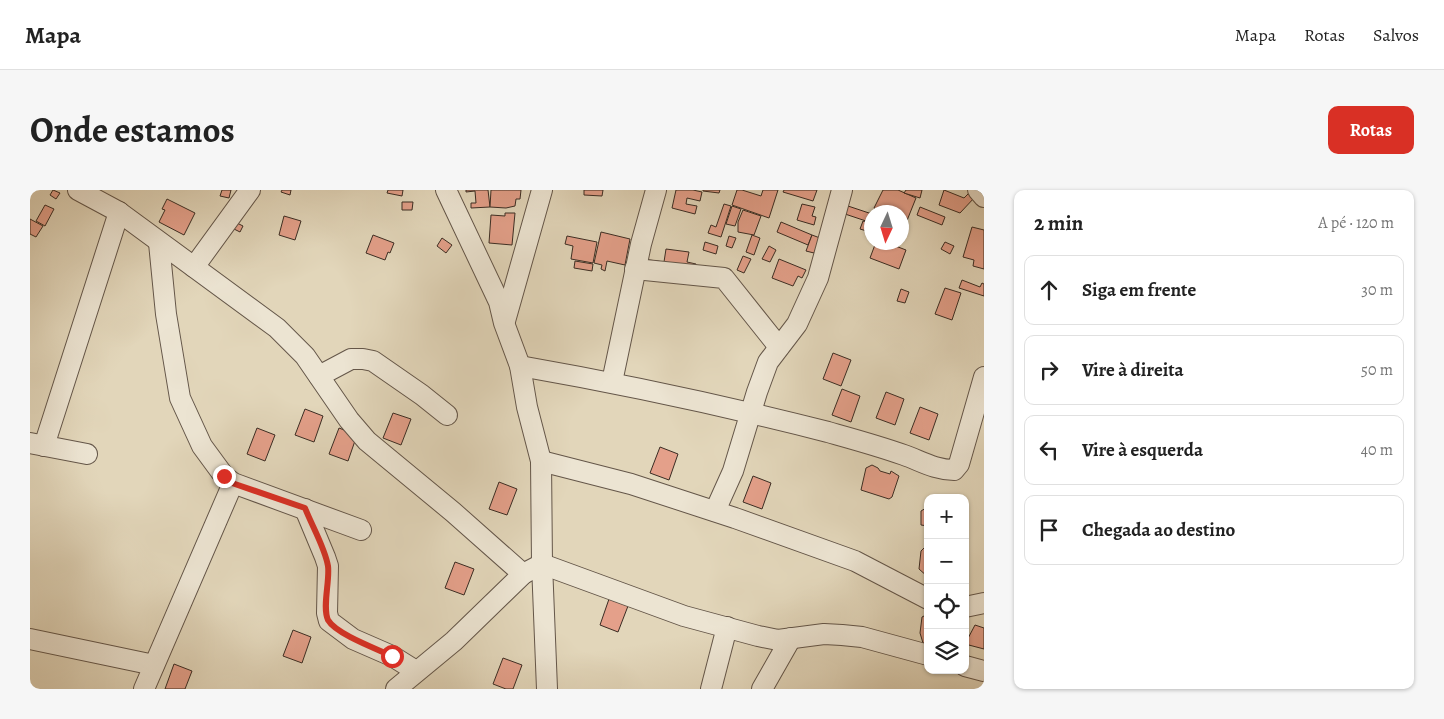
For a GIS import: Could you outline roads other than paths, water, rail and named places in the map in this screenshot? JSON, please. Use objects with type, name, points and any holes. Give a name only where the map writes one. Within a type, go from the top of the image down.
[{"type":"street","points":[[78,190],[119,212],[277,328],[305,356],[349,420],[367,441],[454,512],[523,574]]},
{"type":"street","points":[[194,267],[250,190]]},
{"type":"street","points":[[446,190],[499,302],[504,323],[520,366],[526,407],[541,461],[546,689]]},
{"type":"street","points":[[504,323],[542,190]]},
{"type":"street","points":[[612,382],[641,244],[656,190]]},
{"type":"street","points":[[715,511],[733,471],[768,362],[797,324],[818,278],[842,190]]},
{"type":"street","points":[[978,190],[984,197]]},
{"type":"street","points":[[86,454],[34,446],[119,212]]},
{"type":"street","points":[[159,243],[166,314],[180,398],[202,446],[224,476],[232,483],[305,508],[361,530]]},
{"type":"street","points":[[636,269],[724,278],[779,348]]},
{"type":"street","points":[[319,376],[351,359],[373,361],[447,416]]},
{"type":"street","points":[[520,366],[612,382],[752,413],[904,455],[941,470],[954,470],[959,464],[984,377]]},
{"type":"street","points":[[541,461],[631,484],[715,511],[855,561],[924,597]]},
{"type":"street","points":[[144,689],[232,483]]},
{"type":"street","points":[[305,508],[328,566],[326,613],[329,621],[338,630],[353,639],[392,656],[416,672]]},
{"type":"street","points":[[396,689],[454,641],[523,574],[542,564],[684,616],[778,640],[824,634],[862,637],[924,655]]},
{"type":"street","points":[[969,606],[984,602]]},
{"type":"street","points":[[711,689],[727,627]]},
{"type":"street","points":[[762,689],[791,638]]},
{"type":"street","points":[[30,639],[154,665]]},
{"type":"street","points":[[969,667],[984,671]]}]
